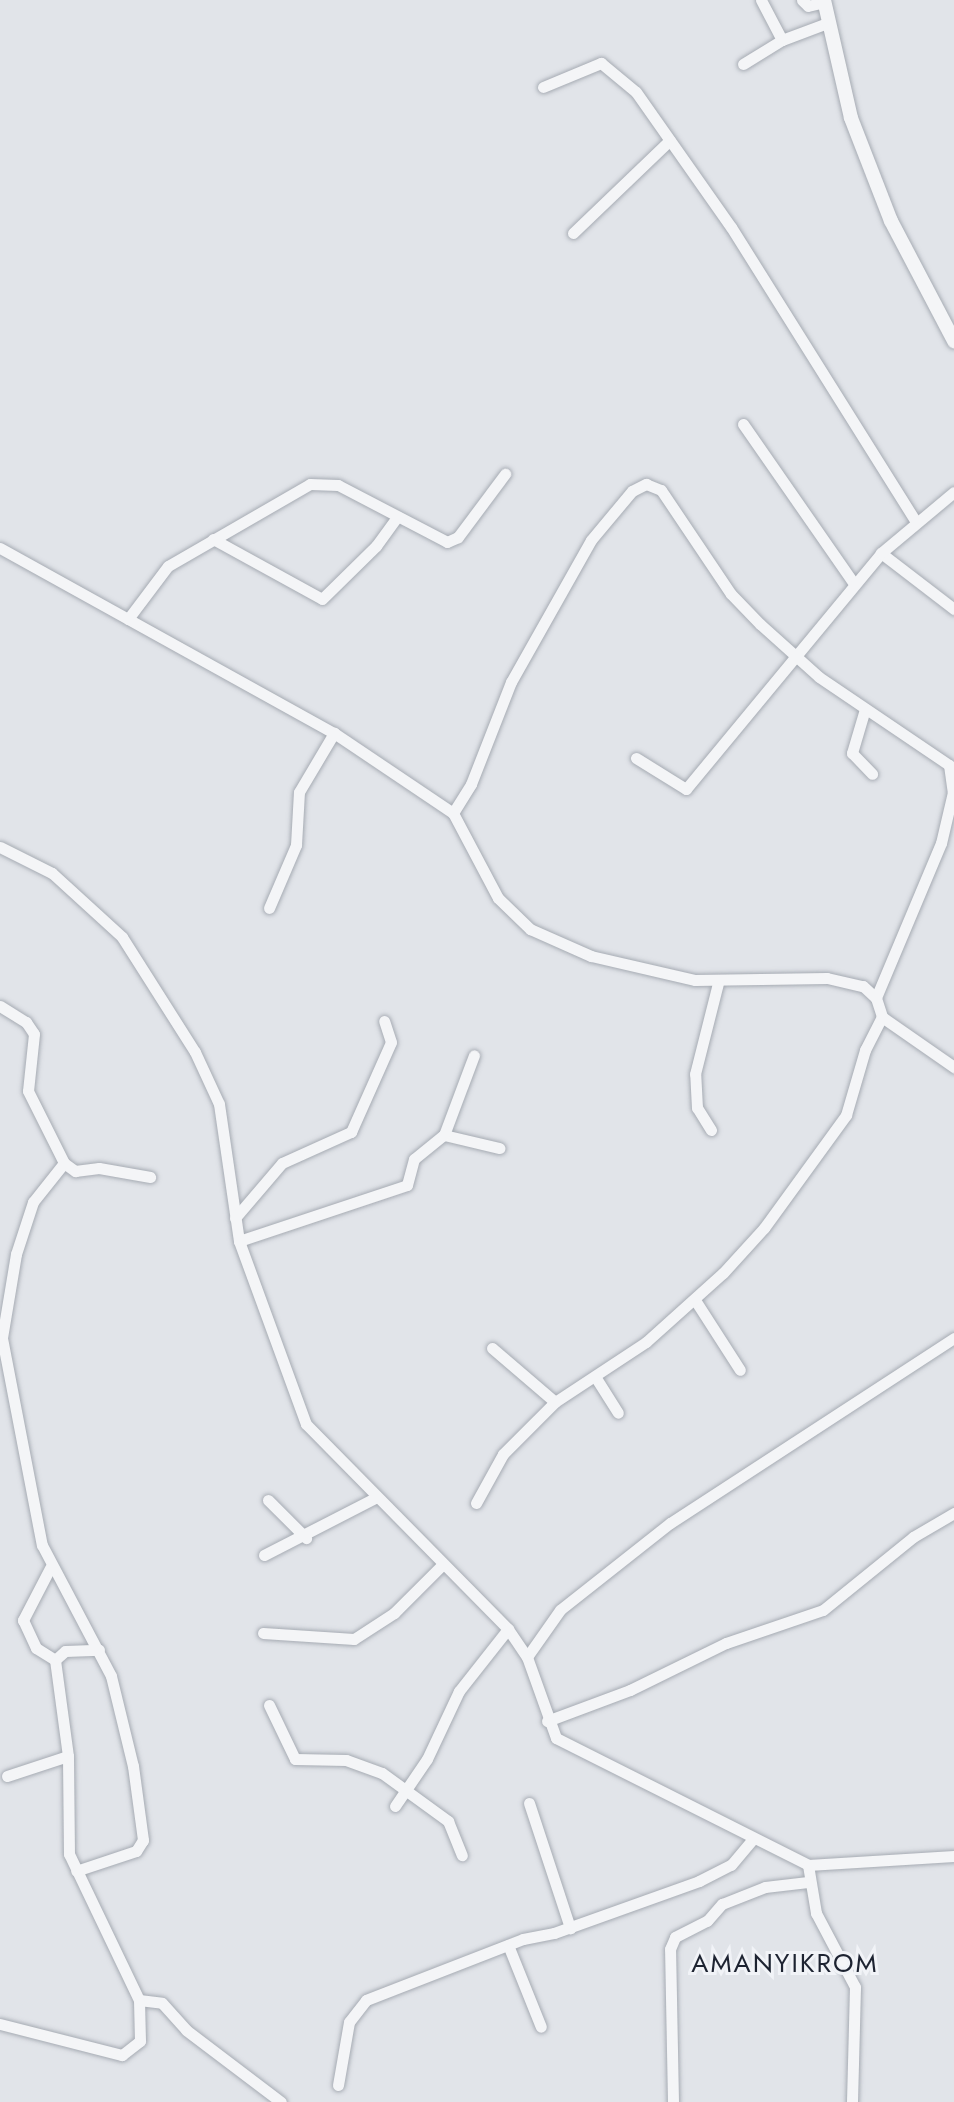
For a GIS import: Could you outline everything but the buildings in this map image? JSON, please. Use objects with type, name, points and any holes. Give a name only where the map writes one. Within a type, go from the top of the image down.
[{"type":"street","points":[[761,0],[782,40]]},
{"type":"street","points":[[802,0],[808,6],[824,1],[851,118],[891,221],[954,341]]},
{"type":"street","points":[[743,64],[782,40],[827,23]]},
{"type":"street","points":[[543,87],[601,63],[636,92],[731,227],[915,520]]},
{"type":"street","points":[[573,233],[670,140]]},
{"type":"street","points":[[743,424],[854,584]]},
{"type":"street","points":[[128,619],[154,578],[213,539],[318,482],[338,485],[443,542],[451,541],[505,474]]},
{"type":"street","points":[[453,813],[471,784],[520,664],[591,540],[632,491],[646,484],[661,490],[731,594],[794,655],[865,709],[941,755],[953,776],[950,820],[930,876],[876,998]]},
{"type":"street","points":[[636,758],[686,789],[881,553],[915,520],[954,492]]},
{"type":"street","points":[[213,539],[322,599],[376,546],[397,517]]},
{"type":"street","points":[[0,548],[334,733],[453,813],[498,898],[530,929],[633,968],[718,983],[827,978],[863,986],[876,998],[882,1017],[954,1067]]},
{"type":"street","points":[[881,553],[954,609]]},
{"type":"street","points":[[865,709],[852,753],[872,774]]},
{"type":"street","points":[[269,908],[296,845],[299,792],[334,733]]},
{"type":"street","points":[[0,847],[41,867],[75,893],[122,937],[154,980],[217,1095],[239,1241],[301,1413],[375,1498],[508,1629],[527,1657],[547,1721],[556,1738],[808,1865],[954,1856]]},
{"type":"street","points":[[711,1130],[697,1108],[695,1074],[718,983]]},
{"type":"street","points":[[0,1006],[26,1022],[34,1034],[28,1091],[64,1163],[75,1171],[99,1168],[150,1177]]},
{"type":"street","points":[[476,1503],[503,1454],[555,1402],[596,1378],[695,1300],[764,1228],[839,1126],[882,1017]]},
{"type":"street","points":[[235,1218],[282,1163],[351,1132],[391,1042],[384,1021]]},
{"type":"street","points":[[239,1241],[403,1187],[419,1152],[444,1135],[474,1055]]},
{"type":"street","points":[[444,1135],[499,1148]]},
{"type":"street","points":[[64,1163],[33,1202],[16,1254],[2,1338],[29,1497],[50,1568],[99,1650],[120,1704],[143,1844],[136,1851],[76,1871]]},
{"type":"street","points":[[695,1300],[740,1370]]},
{"type":"street","points":[[527,1657],[560,1610],[670,1523],[954,1338]]},
{"type":"street","points":[[492,1348],[555,1402]]},
{"type":"street","points":[[596,1378],[618,1413]]},
{"type":"street","points":[[264,1555],[306,1538],[375,1498]]},
{"type":"street","points":[[268,1500],[306,1538]]},
{"type":"street","points":[[547,1721],[630,1690],[726,1643],[823,1610],[921,1532],[954,1513]]},
{"type":"street","points":[[263,1633],[354,1639],[387,1620],[441,1566]]},
{"type":"street","points":[[50,1568],[23,1620],[36,1648],[55,1660]]},
{"type":"street","points":[[395,1806],[408,1789],[459,1691],[508,1629]]},
{"type":"street","points":[[55,1660],[65,1651],[99,1650]]},
{"type":"street","points":[[0,2024],[122,2055],[140,2041],[139,2000],[124,1976],[105,1921],[69,1854],[68,1756],[55,1660]]},
{"type":"street","points":[[269,1705],[295,1759],[369,1766],[408,1789],[448,1821],[462,1855]]},
{"type":"street","points":[[7,1776],[68,1756]]},
{"type":"street","points":[[529,1803],[570,1928]]},
{"type":"street","points":[[338,2085],[349,2022],[362,2002],[508,1945],[570,1928],[726,1868],[753,1839]]},
{"type":"street","points":[[808,1865],[808,1882],[816,1913],[854,1981],[852,2102]]},
{"type":"street","points":[[673,2102],[670,1949],[675,1937],[707,1921],[722,1904],[765,1887],[808,1882]]},
{"type":"street","points":[[508,1945],[541,2027]]},
{"type":"street","points":[[139,2000],[162,2003],[186,2030],[281,2102]]},
{"type":"district","name":"AMANYIKROM","points":[[785,1964]]}]
